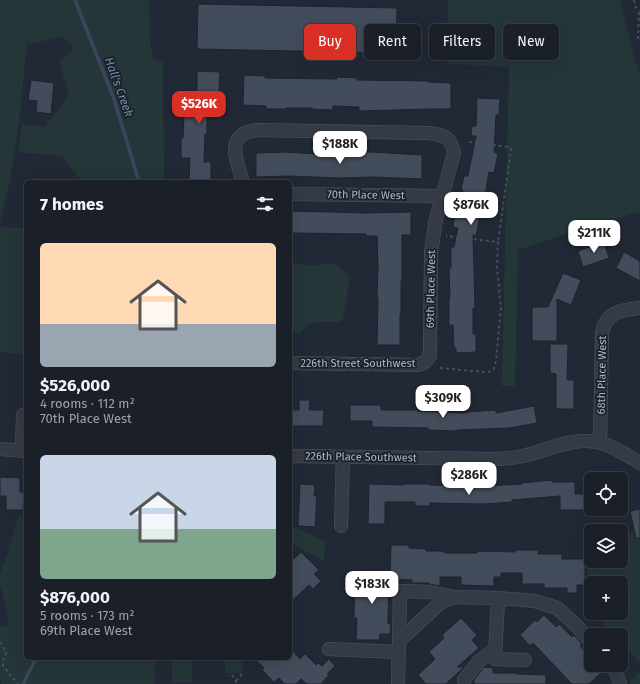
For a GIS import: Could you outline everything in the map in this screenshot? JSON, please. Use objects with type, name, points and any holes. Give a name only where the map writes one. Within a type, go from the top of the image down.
[{"type":"street","name":"69th Place West","points":[[242,180],[235,150],[238,138],[249,130],[428,133],[444,136],[450,140],[454,153],[436,219],[431,252],[430,356],[425,362]]},
{"type":"street","name":"70th Place West","points":[[292,194],[442,196]]},
{"type":"street","name":"68th Place West","points":[[600,443],[603,326],[607,319],[613,314],[627,309],[640,308]]},
{"type":"street","name":"226th Street Southwest","points":[[292,363],[418,365],[425,362]]},
{"type":"street","points":[[0,449],[24,451],[23,415]]},
{"type":"street","name":"226th Place Southwest","points":[[292,456],[492,459],[523,456],[561,444],[587,442],[600,443],[615,449],[640,463]]},
{"type":"street","points":[[341,526],[343,457]]},
{"type":"street","points":[[398,684],[400,591],[430,592],[454,597],[535,601],[557,608],[584,634]]},
{"type":"street","points":[[328,649],[399,646],[440,603],[454,597]]},
{"type":"street","points":[[498,598],[495,659],[525,660]]},
{"type":"street","points":[[464,680],[479,661],[495,649]]},
{"type":"street","points":[[616,672],[620,684]]},
{"type":"path","points":[[634,0],[635,6],[639,12],[638,39]]},
{"type":"path","points":[[440,368],[489,372],[494,369],[496,361],[501,309],[497,267],[498,242],[511,149],[509,147],[469,142]]},
{"type":"path","points":[[446,236],[498,242]]},
{"type":"path","points":[[0,642],[6,653],[3,666],[18,684]]},
{"type":"path","points":[[236,681],[242,674]]},
{"type":"path","points":[[232,675],[236,681],[236,684]]},
{"type":"shaded area","points":[[0,0],[149,0],[150,41],[153,60],[163,61],[164,180],[80,180],[62,156],[18,152],[22,124],[45,127],[69,95],[59,61],[74,48],[62,36],[31,44],[27,41],[21,107],[16,141],[6,200],[0,223]]},
{"type":"shaded area","points":[[448,0],[620,0],[640,76],[640,212],[591,225],[518,250],[515,386],[502,386],[509,67],[447,64],[447,60],[495,60],[495,24],[448,24]]},
{"type":"shaded area","points":[[0,227],[24,228],[24,354],[0,352]]},
{"type":"shaded area","points":[[292,262],[310,266],[328,263],[337,265],[348,275],[349,283],[343,319],[340,322],[313,322],[306,326],[300,334],[292,331]]},
{"type":"shaded area","points":[[19,514],[24,517],[24,660],[156,660],[154,684],[1,684],[0,627],[7,626],[9,618],[0,584],[0,573],[8,553]]},
{"type":"shaded area","points":[[292,528],[298,529],[326,541],[323,561],[292,544]]},
{"type":"shaded area","points":[[628,532],[640,535],[640,663],[628,650],[628,628],[607,628],[600,620],[628,620],[628,576],[587,576],[587,568],[628,568]]},
{"type":"shaded area","points":[[172,660],[192,660],[192,683],[172,683]]},
{"type":"shaded area","points":[[225,660],[242,660],[242,673],[225,673]]},
{"type":"shaded area","points":[[640,671],[640,684],[630,684],[630,681]]},
{"type":"building","points":[[198,4],[397,8],[397,24],[364,24],[364,52],[356,52],[356,24],[304,24],[304,51],[197,49]]},
{"type":"building","points":[[197,71],[220,72],[219,92],[213,92],[213,112],[207,112],[207,134],[205,134],[204,162],[211,162],[211,180],[189,180],[190,158],[181,158],[181,138],[183,138],[184,115],[189,115],[190,94],[197,94]]},
{"type":"building","points":[[244,75],[265,76],[265,78],[337,79],[337,77],[357,78],[357,80],[429,81],[451,83],[451,109],[359,111],[359,107],[333,106],[333,110],[312,108],[266,109],[266,106],[243,105]]},
{"type":"building","points":[[31,80],[54,83],[51,114],[36,112],[37,101],[28,100]]},
{"type":"building","points":[[477,98],[500,99],[499,115],[496,115],[494,152],[498,153],[494,173],[489,172],[483,215],[480,215],[476,236],[473,235],[475,308],[473,308],[473,334],[476,334],[476,352],[456,353],[456,348],[454,348],[453,325],[449,325],[449,269],[451,268],[451,247],[454,247],[458,228],[453,227],[455,213],[458,214],[464,176],[468,176],[476,136],[471,136],[472,126],[476,126]]},
{"type":"building","points":[[285,152],[318,155],[360,154],[360,152],[373,152],[422,155],[422,179],[373,177],[256,177],[256,153]]},
{"type":"building","points":[[292,211],[366,213],[411,212],[411,235],[402,235],[400,345],[377,345],[377,236],[366,236],[366,234],[292,233]]},
{"type":"building","points":[[604,242],[609,258],[583,267],[578,251]]},
{"type":"building","points":[[624,252],[640,261],[640,281],[616,268]]},
{"type":"building","points":[[563,273],[581,280],[571,305],[557,299],[557,341],[532,341],[532,307],[548,307]]},
{"type":"building","points":[[550,344],[568,344],[567,380],[574,380],[574,409],[556,409],[556,374],[550,373]]},
{"type":"building","points":[[299,400],[310,400],[309,410],[324,410],[323,426],[292,426],[292,410],[299,410]]},
{"type":"building","points":[[350,405],[381,405],[381,410],[418,410],[417,411],[467,413],[496,410],[496,413],[534,406],[537,423],[509,428],[457,431],[428,430],[428,428],[372,427],[372,421],[350,421]]},
{"type":"building","points":[[0,477],[20,478],[20,492],[24,492],[23,510],[6,510],[6,496],[0,496]]},
{"type":"building","points":[[552,480],[552,482],[575,482],[575,494],[584,494],[584,510],[560,510],[560,496],[484,504],[430,503],[430,506],[415,506],[415,502],[385,502],[385,524],[368,524],[369,484],[430,484],[469,487]]},
{"type":"building","points":[[300,484],[315,485],[314,496],[317,496],[315,527],[298,526]]},
{"type":"building","points":[[640,509],[640,538],[636,538],[630,511]]},
{"type":"building","points":[[391,545],[409,545],[409,548],[426,549],[426,551],[444,551],[444,553],[477,553],[477,551],[515,552],[515,550],[538,550],[538,554],[562,554],[562,559],[584,559],[585,568],[584,585],[577,585],[577,593],[567,593],[567,588],[544,588],[544,584],[522,584],[522,573],[501,573],[501,577],[494,577],[494,586],[461,585],[461,577],[440,577],[440,586],[429,583],[412,583],[412,580],[390,579]]},
{"type":"building","points":[[301,552],[319,570],[314,574],[321,581],[313,589],[309,585],[292,601],[292,560]]},
{"type":"building","points":[[355,571],[389,572],[388,624],[391,624],[390,634],[380,634],[379,640],[356,640],[357,618],[354,618]]},
{"type":"building","points":[[544,615],[556,627],[559,624],[572,637],[574,635],[582,644],[580,646],[584,650],[584,672],[601,673],[589,684],[572,684],[533,643],[530,646],[520,635],[535,620],[537,622]]},
{"type":"building","points":[[461,618],[477,635],[472,640],[479,648],[457,667],[464,667],[446,684],[426,684],[418,675],[435,659],[429,652],[444,638],[442,635]]},
{"type":"building","points":[[292,650],[300,659],[305,654],[316,665],[318,663],[322,666],[329,659],[335,666],[327,674],[329,675],[321,684],[307,684],[301,679],[296,684],[285,684],[279,678],[274,682],[262,670],[264,668],[256,660],[292,660]]},
{"type":"building","points":[[484,667],[493,668],[493,673],[546,675],[546,684],[474,684],[474,680]]},
{"type":"waterway","name":"Hall's Creek","points":[[75,0],[114,99],[138,180]]},
{"type":"waterway","name":"Hall's Creek","points":[[23,684],[35,660]]}]
